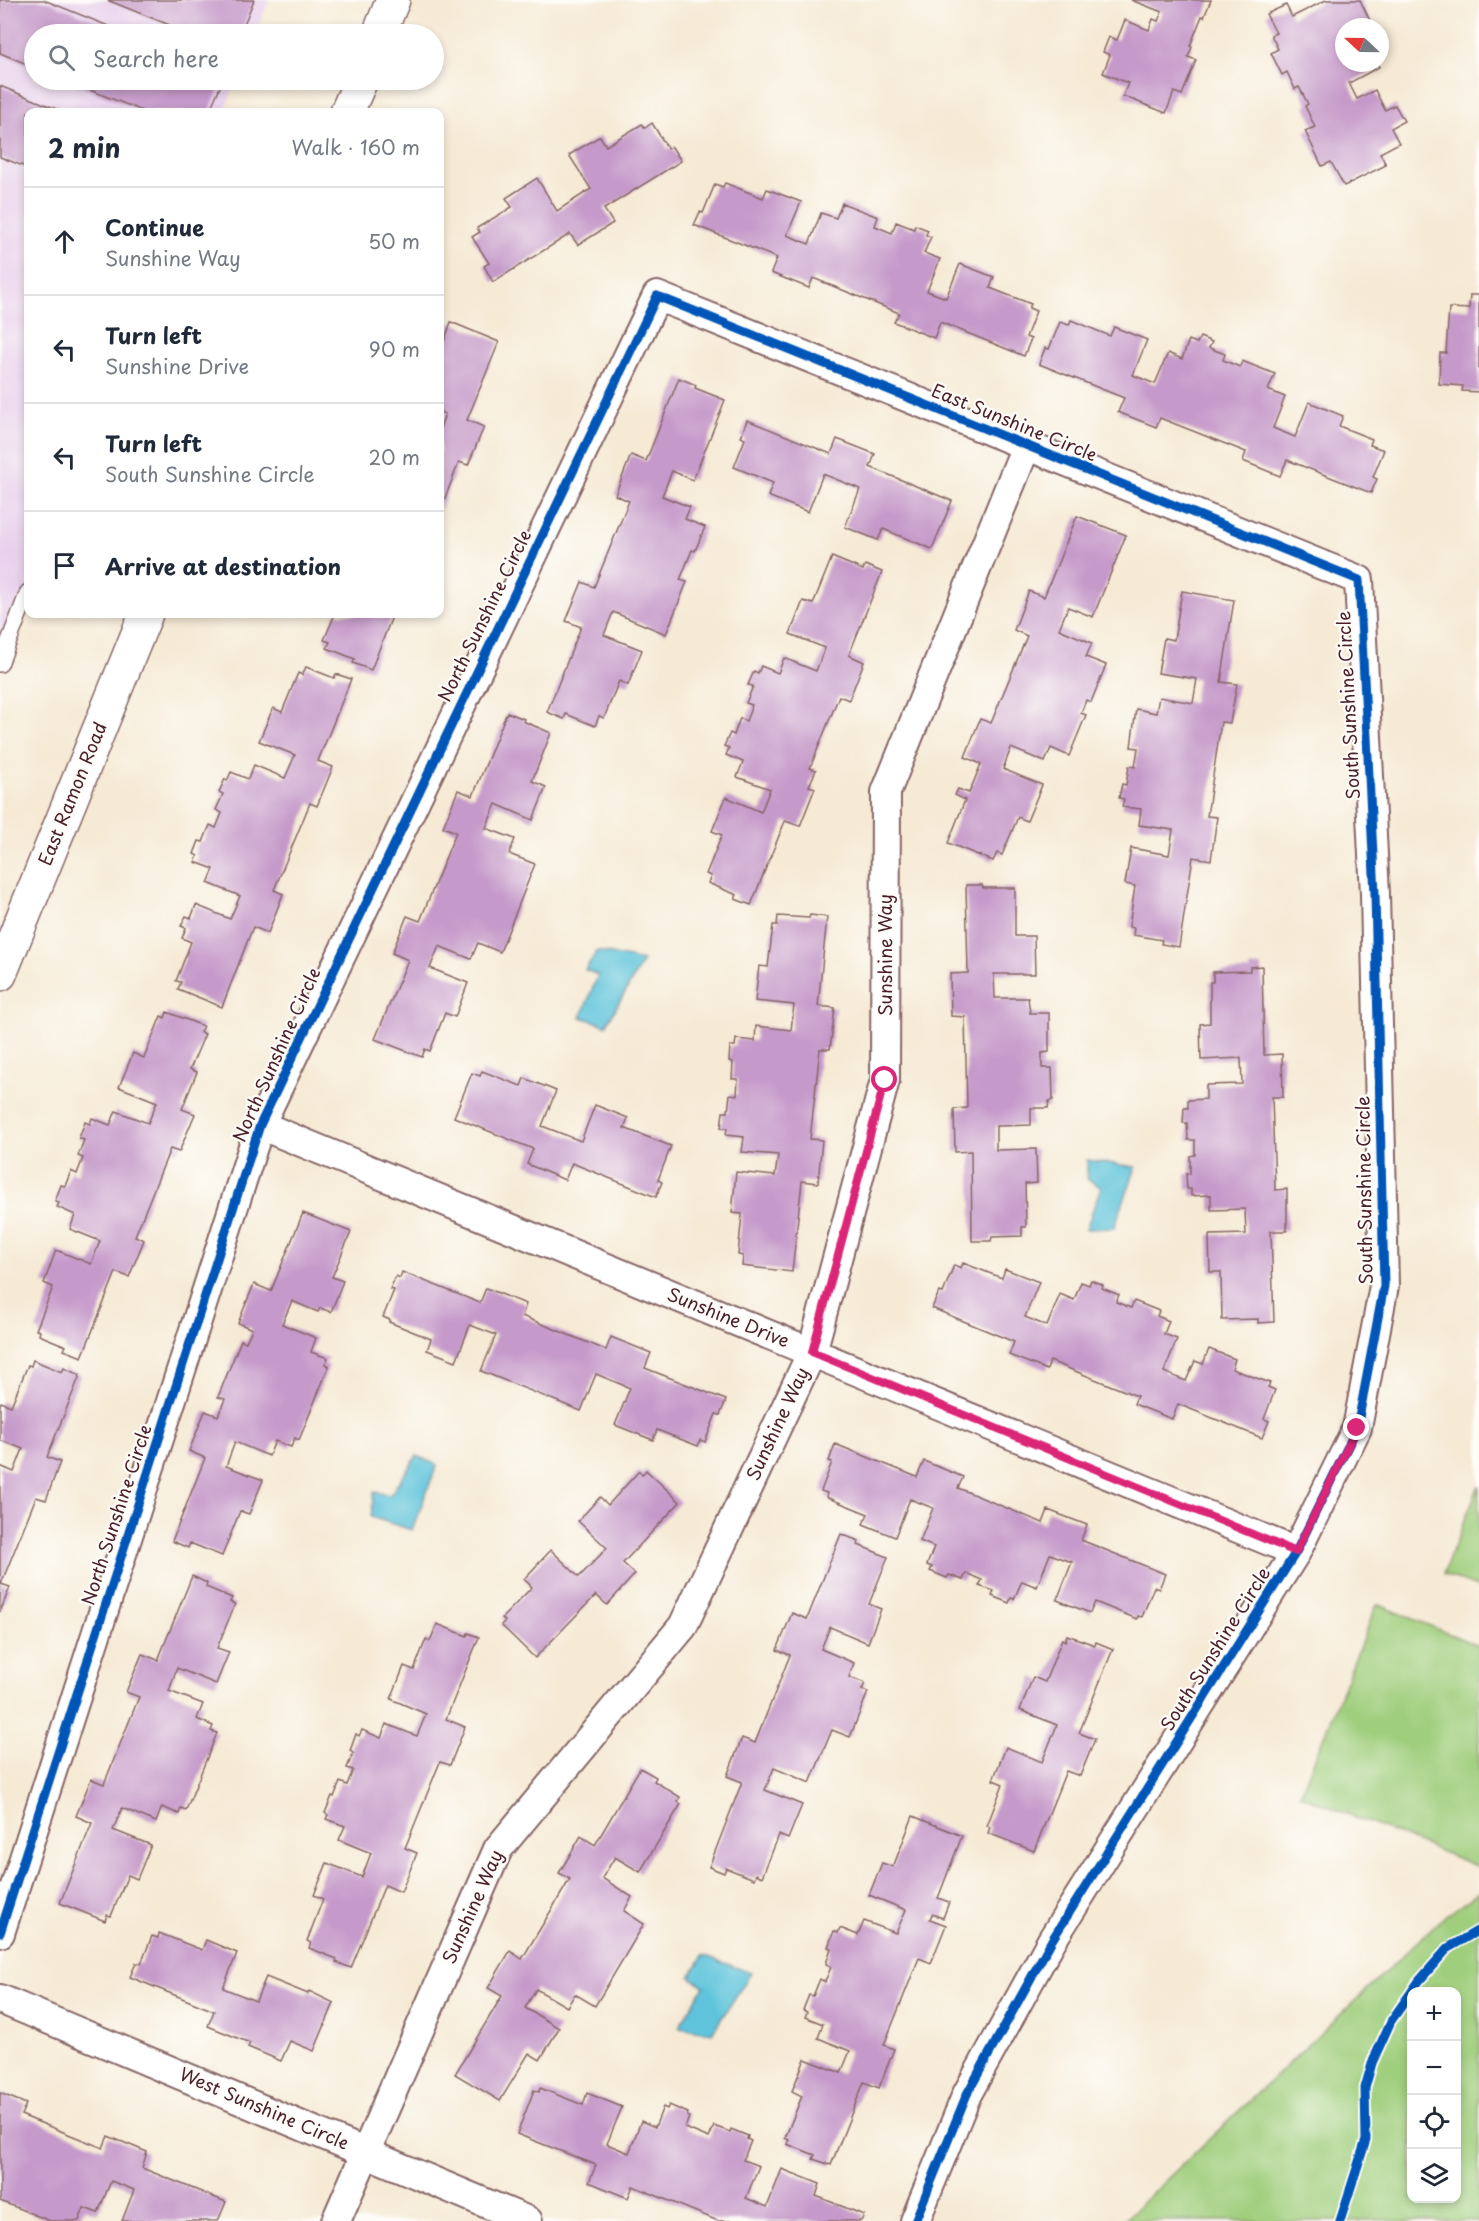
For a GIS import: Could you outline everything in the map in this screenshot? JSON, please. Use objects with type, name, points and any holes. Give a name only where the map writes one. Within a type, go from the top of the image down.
[{"type":"main road","points":[[383,24],[393,0]]},
{"type":"main road","points":[[349,108],[357,90]]},
{"type":"main road","name":"East Ramon Road","points":[[0,974],[144,618]]},
{"type":"street","name":"East Sunshine Circle","points":[[657,296],[1359,580]]},
{"type":"street","name":"North Sunshine Circle","points":[[0,1933],[260,1125],[657,296]]},
{"type":"street","name":"Sunshine Way","points":[[366,2152],[498,1849],[683,1626],[812,1352],[885,1080],[886,792],[1026,446]]},
{"type":"street","name":"South Sunshine Circle","points":[[915,2221],[966,2094],[1052,1940],[1296,1552],[1357,1428],[1384,1286],[1375,894],[1359,580]]},
{"type":"street","name":"Sunshine Drive","points":[[260,1125],[1296,1552]]},
{"type":"street","name":"West Sunshine Circle","points":[[0,1999],[528,2221]]},
{"type":"street","points":[[336,2221],[366,2152]]},
{"type":"lane","points":[[0,664],[24,602]]},
{"type":"shaded area","points":[[0,0],[269,0],[259,24],[24,24],[24,90],[233,90],[226,108],[24,108],[24,611],[0,672]]},
{"type":"green space","points":[[1479,1485],[1479,1588],[1443,1574]]},
{"type":"green space","points":[[1377,1604],[1479,1646],[1479,1867],[1300,1795]]},
{"type":"green space","points":[[1479,1892],[1479,2221],[1123,2221],[1439,1921]]},
{"type":"water","points":[[597,951],[643,961],[606,1025],[581,1017],[598,975],[585,970]]},
{"type":"water","points":[[1087,1160],[1136,1167],[1114,1228],[1086,1229],[1101,1187],[1087,1179]]},
{"type":"water","points":[[417,1456],[437,1465],[412,1530],[371,1517],[374,1492],[390,1495]]},
{"type":"water","points":[[703,1955],[751,1973],[712,2033],[679,2027],[704,1986],[690,1977]]},
{"type":"building","points":[[0,0],[44,0],[103,24],[24,24],[24,63],[0,53]]},
{"type":"building","points":[[107,0],[254,0],[244,24],[167,24]]},
{"type":"building","points":[[1131,0],[1211,0],[1190,46],[1192,47],[1188,57],[1196,60],[1182,95],[1174,92],[1166,113],[1123,96],[1128,83],[1103,73],[1110,55],[1103,52],[1109,37],[1117,40],[1125,20],[1149,30],[1153,19],[1158,21],[1162,12]]},
{"type":"building","points":[[1326,0],[1360,0],[1369,18],[1335,18],[1335,72],[1370,72],[1349,83],[1357,99],[1375,90],[1385,110],[1395,105],[1404,121],[1391,128],[1399,143],[1380,153],[1386,165],[1344,186],[1331,162],[1322,166],[1305,131],[1315,127],[1305,106],[1308,104],[1299,87],[1295,89],[1287,72],[1282,75],[1271,53],[1278,49],[1271,35],[1276,33],[1266,14],[1286,5],[1292,17]]},
{"type":"building","points":[[0,86],[54,108],[24,108],[24,166],[0,157]]},
{"type":"building","points":[[90,90],[219,90],[211,108],[135,108]]},
{"type":"building","points":[[652,123],[668,149],[672,147],[681,161],[604,209],[613,223],[578,245],[570,234],[493,282],[484,266],[489,263],[472,237],[480,232],[477,228],[512,207],[506,198],[537,178],[557,211],[591,189],[569,155],[600,136],[606,146],[642,124],[645,128]]},
{"type":"building","points":[[725,183],[763,198],[767,189],[801,202],[787,235],[809,244],[821,213],[836,218],[842,203],[878,217],[875,226],[892,233],[896,222],[914,229],[915,225],[928,230],[926,235],[931,237],[924,253],[940,259],[927,291],[946,298],[960,264],[994,277],[990,288],[1031,304],[1029,308],[1036,311],[1026,337],[1031,339],[1024,356],[940,322],[934,338],[894,322],[899,313],[813,278],[809,288],[771,273],[777,258],[694,225],[700,212],[703,213],[715,184],[723,187]]},
{"type":"building","points":[[1470,295],[1479,295],[1479,392],[1462,391],[1463,386],[1439,384],[1440,353],[1446,353],[1449,308],[1469,309]]},
{"type":"building","points":[[1071,320],[1110,336],[1114,327],[1147,340],[1133,375],[1155,384],[1168,353],[1182,359],[1189,340],[1197,343],[1200,337],[1212,342],[1209,348],[1225,354],[1223,360],[1240,367],[1242,361],[1275,374],[1268,390],[1285,397],[1273,428],[1295,437],[1309,402],[1343,416],[1339,426],[1372,439],[1370,445],[1384,450],[1373,477],[1377,479],[1371,493],[1287,460],[1280,476],[1243,461],[1246,452],[1160,418],[1156,427],[1118,412],[1124,398],[1039,364],[1045,348],[1049,349],[1060,322],[1069,325]]},
{"type":"building","points":[[451,322],[499,342],[467,420],[484,427],[468,465],[459,462],[444,501],[445,414],[444,342]]},
{"type":"building","points":[[679,378],[696,385],[695,388],[725,400],[693,480],[672,471],[662,496],[690,507],[685,519],[705,527],[695,551],[692,550],[680,580],[687,582],[666,634],[613,612],[604,635],[642,650],[628,685],[619,681],[604,718],[599,716],[595,726],[566,714],[564,719],[547,712],[581,627],[566,621],[582,582],[594,587],[629,501],[615,495],[631,455],[646,461]]},
{"type":"building","points":[[747,420],[831,454],[837,439],[875,454],[870,467],[952,501],[932,549],[883,529],[878,540],[845,527],[860,489],[823,474],[808,512],[768,496],[773,483],[734,467],[745,439],[741,437]]},
{"type":"building","points":[[1077,516],[1126,535],[1093,617],[1068,607],[1059,629],[1092,643],[1086,657],[1106,665],[1091,702],[1086,700],[1081,713],[1086,715],[1069,756],[1051,748],[1045,762],[1011,748],[1003,769],[1042,785],[1027,821],[1018,817],[1002,855],[997,853],[993,861],[948,843],[965,800],[955,795],[958,789],[969,793],[981,764],[965,757],[980,719],[991,723],[1027,636],[1014,630],[1029,591],[1044,597]]},
{"type":"building","points":[[832,557],[863,570],[865,565],[882,572],[849,655],[864,662],[849,700],[839,696],[810,768],[816,770],[809,786],[815,788],[800,826],[785,821],[751,905],[735,899],[737,895],[708,883],[711,876],[706,874],[722,835],[712,831],[726,797],[761,812],[770,789],[737,777],[743,762],[726,755],[729,748],[724,746],[730,733],[734,735],[740,718],[746,721],[752,705],[746,703],[753,686],[748,685],[754,671],[758,673],[761,666],[778,673],[784,658],[816,671],[825,648],[790,634],[803,601],[813,604]]},
{"type":"building","points":[[1182,591],[1234,600],[1221,682],[1237,684],[1230,723],[1221,722],[1207,816],[1217,817],[1211,860],[1193,857],[1179,947],[1161,944],[1162,940],[1133,935],[1134,928],[1129,927],[1135,886],[1125,884],[1131,848],[1169,855],[1173,830],[1139,825],[1141,809],[1122,807],[1124,799],[1119,798],[1122,784],[1126,785],[1129,766],[1135,767],[1138,748],[1131,747],[1136,709],[1156,713],[1159,697],[1193,703],[1197,679],[1158,673],[1164,638],[1174,640]]},
{"type":"building","points":[[333,618],[391,618],[371,670],[353,663],[355,659],[327,648],[330,642],[324,640]]},
{"type":"building","points":[[306,667],[334,678],[336,674],[351,679],[318,761],[333,767],[317,806],[310,803],[274,890],[283,894],[268,933],[253,927],[222,1007],[178,989],[181,982],[176,981],[191,942],[182,938],[186,928],[181,926],[186,916],[191,918],[196,905],[230,919],[240,896],[208,883],[214,869],[195,862],[198,856],[194,854],[199,841],[203,842],[210,825],[216,828],[222,813],[216,810],[223,794],[219,792],[231,772],[248,779],[254,765],[285,778],[295,755],[259,741],[273,708],[282,712],[298,673],[302,675]]},
{"type":"building","points":[[507,712],[551,733],[532,781],[546,787],[533,820],[496,804],[486,828],[515,839],[509,854],[535,864],[500,952],[478,943],[471,959],[439,946],[430,968],[468,983],[455,1017],[445,1013],[430,1051],[425,1049],[422,1057],[375,1039],[408,960],[392,953],[407,916],[420,921],[456,832],[443,827],[458,790],[473,796]]},
{"type":"building","points":[[966,885],[982,885],[983,888],[1015,888],[1015,936],[1034,936],[1035,974],[994,974],[995,998],[1028,998],[1030,1013],[1049,1013],[1049,1052],[1042,1053],[1042,1068],[1052,1068],[1053,1100],[1049,1101],[1048,1108],[1031,1108],[1031,1125],[996,1126],[996,1150],[1036,1149],[1037,1183],[1025,1184],[1026,1227],[1022,1227],[1022,1236],[992,1237],[991,1241],[972,1241],[971,1151],[955,1152],[954,1109],[967,1108],[965,1017],[951,1016],[950,974],[968,973]]},
{"type":"building","points":[[810,915],[827,917],[818,1006],[835,1008],[830,1049],[820,1049],[810,1139],[822,1140],[818,1183],[802,1181],[792,1272],[742,1266],[743,1256],[738,1255],[742,1214],[732,1213],[736,1172],[775,1176],[778,1155],[742,1152],[744,1137],[726,1135],[727,1128],[721,1128],[723,1112],[728,1112],[730,1094],[737,1095],[738,1079],[732,1079],[733,1062],[729,1061],[730,1046],[735,1046],[736,1039],[755,1041],[756,1026],[791,1030],[794,1005],[755,1001],[759,966],[768,967],[773,925],[777,925],[778,916],[809,918]]},
{"type":"building","points":[[1262,966],[1264,1055],[1282,1054],[1283,1097],[1272,1097],[1275,1190],[1287,1189],[1287,1231],[1271,1231],[1274,1322],[1258,1323],[1258,1319],[1222,1320],[1221,1272],[1210,1272],[1209,1235],[1246,1234],[1245,1209],[1211,1210],[1211,1195],[1191,1196],[1191,1189],[1187,1189],[1186,1174],[1190,1174],[1190,1156],[1195,1155],[1195,1140],[1188,1140],[1187,1123],[1183,1123],[1184,1108],[1188,1108],[1188,1100],[1206,1099],[1206,1085],[1242,1084],[1241,1058],[1201,1060],[1200,1024],[1210,1023],[1210,982],[1213,982],[1213,972],[1250,971],[1250,967]]},
{"type":"building","points":[[167,1012],[203,1026],[200,1032],[205,1034],[190,1069],[197,1072],[182,1109],[195,1114],[179,1152],[170,1149],[135,1236],[144,1240],[129,1277],[116,1272],[82,1357],[64,1350],[66,1346],[39,1335],[40,1331],[36,1330],[53,1287],[44,1283],[56,1250],[91,1264],[100,1241],[70,1229],[75,1215],[57,1207],[59,1203],[55,1201],[61,1185],[65,1186],[71,1171],[77,1174],[83,1158],[78,1156],[84,1140],[79,1138],[85,1122],[90,1124],[92,1118],[110,1125],[116,1111],[148,1123],[157,1102],[119,1087],[133,1053],[144,1058],[161,1016],[165,1018]]},
{"type":"building","points":[[482,1071],[521,1086],[524,1078],[556,1091],[542,1126],[581,1141],[595,1105],[628,1118],[624,1128],[671,1146],[658,1180],[662,1182],[656,1197],[572,1163],[565,1180],[527,1164],[533,1149],[454,1117],[472,1073],[480,1076]]},
{"type":"building","points":[[303,1213],[351,1232],[332,1277],[343,1281],[331,1312],[320,1308],[318,1312],[292,1301],[282,1324],[316,1338],[311,1352],[328,1358],[325,1364],[329,1366],[299,1440],[295,1438],[291,1447],[275,1441],[269,1456],[235,1442],[226,1466],[263,1480],[249,1514],[240,1511],[222,1556],[190,1543],[188,1548],[172,1541],[205,1458],[189,1451],[205,1411],[218,1416],[225,1399],[218,1397],[241,1340],[246,1342],[252,1329],[238,1323],[254,1284],[271,1291]]},
{"type":"building","points":[[963,1263],[1002,1278],[1005,1269],[1039,1282],[1025,1317],[1047,1326],[1060,1294],[1074,1300],[1081,1282],[1089,1285],[1091,1280],[1103,1285],[1102,1288],[1119,1295],[1116,1302],[1131,1308],[1134,1301],[1159,1311],[1157,1316],[1169,1321],[1164,1334],[1177,1339],[1164,1372],[1186,1381],[1195,1361],[1203,1364],[1209,1349],[1235,1359],[1232,1369],[1270,1383],[1268,1387],[1275,1390],[1264,1419],[1269,1421],[1262,1438],[1178,1404],[1172,1419],[1134,1404],[1137,1396],[1050,1361],[1047,1370],[1009,1355],[1014,1342],[932,1308],[939,1292],[943,1293],[954,1265],[961,1268]]},
{"type":"building","points":[[402,1272],[480,1303],[486,1288],[526,1304],[522,1316],[606,1350],[611,1337],[651,1353],[645,1368],[726,1400],[720,1415],[716,1414],[705,1442],[700,1440],[698,1446],[657,1430],[653,1440],[615,1425],[630,1388],[596,1374],[581,1411],[481,1371],[496,1335],[470,1325],[456,1361],[427,1350],[431,1339],[389,1322],[390,1320],[383,1317],[394,1290],[390,1289],[396,1276],[400,1278]]},
{"type":"building","points":[[33,1360],[62,1372],[64,1368],[80,1375],[47,1457],[60,1462],[46,1500],[36,1497],[1,1584],[10,1587],[0,1612],[0,1466],[14,1472],[23,1449],[0,1440],[0,1405],[1,1402],[11,1406],[28,1365],[31,1366]]},
{"type":"building","points":[[835,1444],[917,1477],[924,1461],[963,1477],[958,1488],[1043,1523],[1048,1510],[1087,1525],[1081,1540],[1165,1574],[1159,1589],[1154,1587],[1142,1617],[1138,1616],[1137,1619],[1095,1602],[1090,1613],[1057,1600],[1072,1562],[1050,1554],[1037,1587],[1022,1581],[1014,1599],[1011,1598],[1009,1603],[992,1596],[994,1591],[979,1586],[982,1580],[966,1573],[963,1580],[949,1575],[947,1578],[930,1571],[932,1567],[927,1565],[934,1547],[920,1541],[933,1508],[910,1499],[895,1537],[863,1524],[868,1514],[826,1497],[827,1493],[821,1491],[832,1462],[829,1461]]},
{"type":"building","points":[[646,1470],[680,1502],[623,1563],[635,1574],[607,1605],[596,1595],[535,1658],[501,1625],[505,1621],[502,1618],[532,1587],[524,1579],[551,1550],[579,1577],[607,1548],[578,1521],[600,1497],[608,1505],[639,1471],[642,1475]]},
{"type":"building","points":[[841,1534],[859,1541],[858,1545],[888,1557],[869,1604],[881,1609],[868,1643],[830,1627],[821,1649],[854,1663],[849,1677],[865,1683],[862,1690],[868,1692],[850,1737],[832,1730],[810,1783],[774,1768],[765,1790],[802,1805],[788,1839],[779,1835],[762,1877],[756,1874],[754,1879],[726,1868],[724,1873],[709,1867],[742,1782],[727,1776],[742,1738],[755,1743],[790,1655],[777,1650],[792,1613],[807,1619]]},
{"type":"building","points":[[192,1576],[207,1583],[206,1587],[232,1598],[230,1602],[235,1604],[217,1648],[229,1652],[216,1684],[177,1668],[169,1691],[203,1704],[197,1719],[213,1726],[211,1731],[217,1733],[186,1810],[181,1808],[179,1814],[162,1807],[156,1822],[122,1808],[113,1830],[151,1845],[137,1879],[128,1875],[111,1916],[107,1915],[105,1921],[60,1903],[92,1823],[76,1816],[91,1779],[104,1784],[139,1697],[126,1692],[142,1654],[158,1660]]},
{"type":"building","points":[[437,1624],[467,1636],[468,1633],[479,1637],[446,1719],[465,1727],[450,1765],[440,1762],[405,1848],[417,1853],[401,1892],[385,1885],[351,1968],[336,1962],[337,1959],[309,1948],[311,1943],[307,1941],[323,1899],[314,1895],[327,1863],[362,1877],[371,1853],[339,1840],[345,1826],[326,1819],[328,1815],[325,1813],[340,1782],[347,1785],[353,1770],[347,1768],[353,1753],[350,1751],[356,1734],[359,1736],[362,1730],[381,1738],[386,1724],[417,1736],[426,1714],[391,1699],[404,1666],[414,1670],[426,1639],[430,1641]]},
{"type":"building","points":[[1067,1635],[1113,1649],[1079,1733],[1095,1739],[1080,1776],[1066,1771],[1034,1851],[988,1833],[990,1827],[987,1826],[1003,1784],[993,1780],[1006,1747],[1042,1762],[1057,1725],[1020,1710],[1033,1677],[1045,1682],[1062,1639],[1065,1641]]},
{"type":"building","points":[[640,1768],[656,1777],[654,1781],[680,1797],[678,1802],[681,1804],[640,1872],[615,1857],[602,1878],[632,1897],[624,1911],[644,1924],[595,2006],[575,1994],[567,2007],[536,1989],[525,2008],[559,2028],[540,2060],[529,2053],[500,2101],[455,2074],[502,1996],[488,1988],[510,1951],[522,1959],[570,1879],[559,1873],[581,1836],[595,1845]]},
{"type":"building","points":[[913,1816],[962,1836],[938,1898],[949,1902],[943,1918],[932,1914],[930,1919],[946,1925],[931,1963],[919,1958],[884,2045],[894,2049],[879,2088],[864,2082],[831,2165],[813,2159],[815,2155],[787,2144],[789,2140],[785,2138],[802,2096],[792,2091],[805,2059],[841,2073],[850,2051],[818,2038],[823,2024],[805,2017],[807,2012],[803,2010],[809,1995],[813,1996],[820,1979],[825,1982],[831,1967],[826,1964],[831,1948],[828,1947],[834,1931],[838,1933],[840,1928],[858,1935],[864,1921],[896,1933],[906,1910],[869,1895],[882,1863],[893,1867]]},
{"type":"building","points":[[159,1933],[202,1950],[206,1940],[237,1953],[223,1988],[256,2001],[266,1977],[308,1994],[309,1991],[334,2003],[314,2051],[290,2041],[281,2061],[248,2047],[250,2043],[208,2026],[214,2011],[130,1977],[136,1963],[141,1964],[152,1936],[158,1938]]},
{"type":"building","points":[[540,2088],[583,2105],[587,2093],[622,2107],[607,2144],[629,2153],[641,2121],[655,2127],[663,2107],[667,2109],[669,2105],[688,2113],[685,2128],[709,2138],[714,2126],[730,2132],[731,2129],[748,2136],[747,2139],[751,2141],[743,2160],[759,2166],[746,2198],[767,2207],[782,2169],[820,2184],[816,2196],[864,2215],[861,2221],[718,2221],[633,2186],[628,2198],[589,2182],[596,2165],[517,2134],[534,2090],[539,2092]]},
{"type":"building","points":[[0,2093],[26,2104],[21,2115],[103,2148],[108,2136],[147,2152],[142,2168],[226,2202],[218,2221],[122,2221],[134,2190],[111,2181],[98,2213],[84,2208],[79,2221],[50,2221],[0,2201]]},
{"type":"cycle path","points":[[0,1933],[260,1125],[657,296],[1359,580],[1375,894],[1384,1286],[1357,1428],[1296,1552],[1052,1940],[967,2094],[915,2221]]},
{"type":"cycle path","points":[[1340,2221],[1366,2140],[1365,2088],[1372,2063],[1391,2021],[1419,1981],[1448,1948],[1479,1930]]},
{"type":"route","points":[[885,1080],[812,1352],[1296,1552],[1357,1428]]}]
